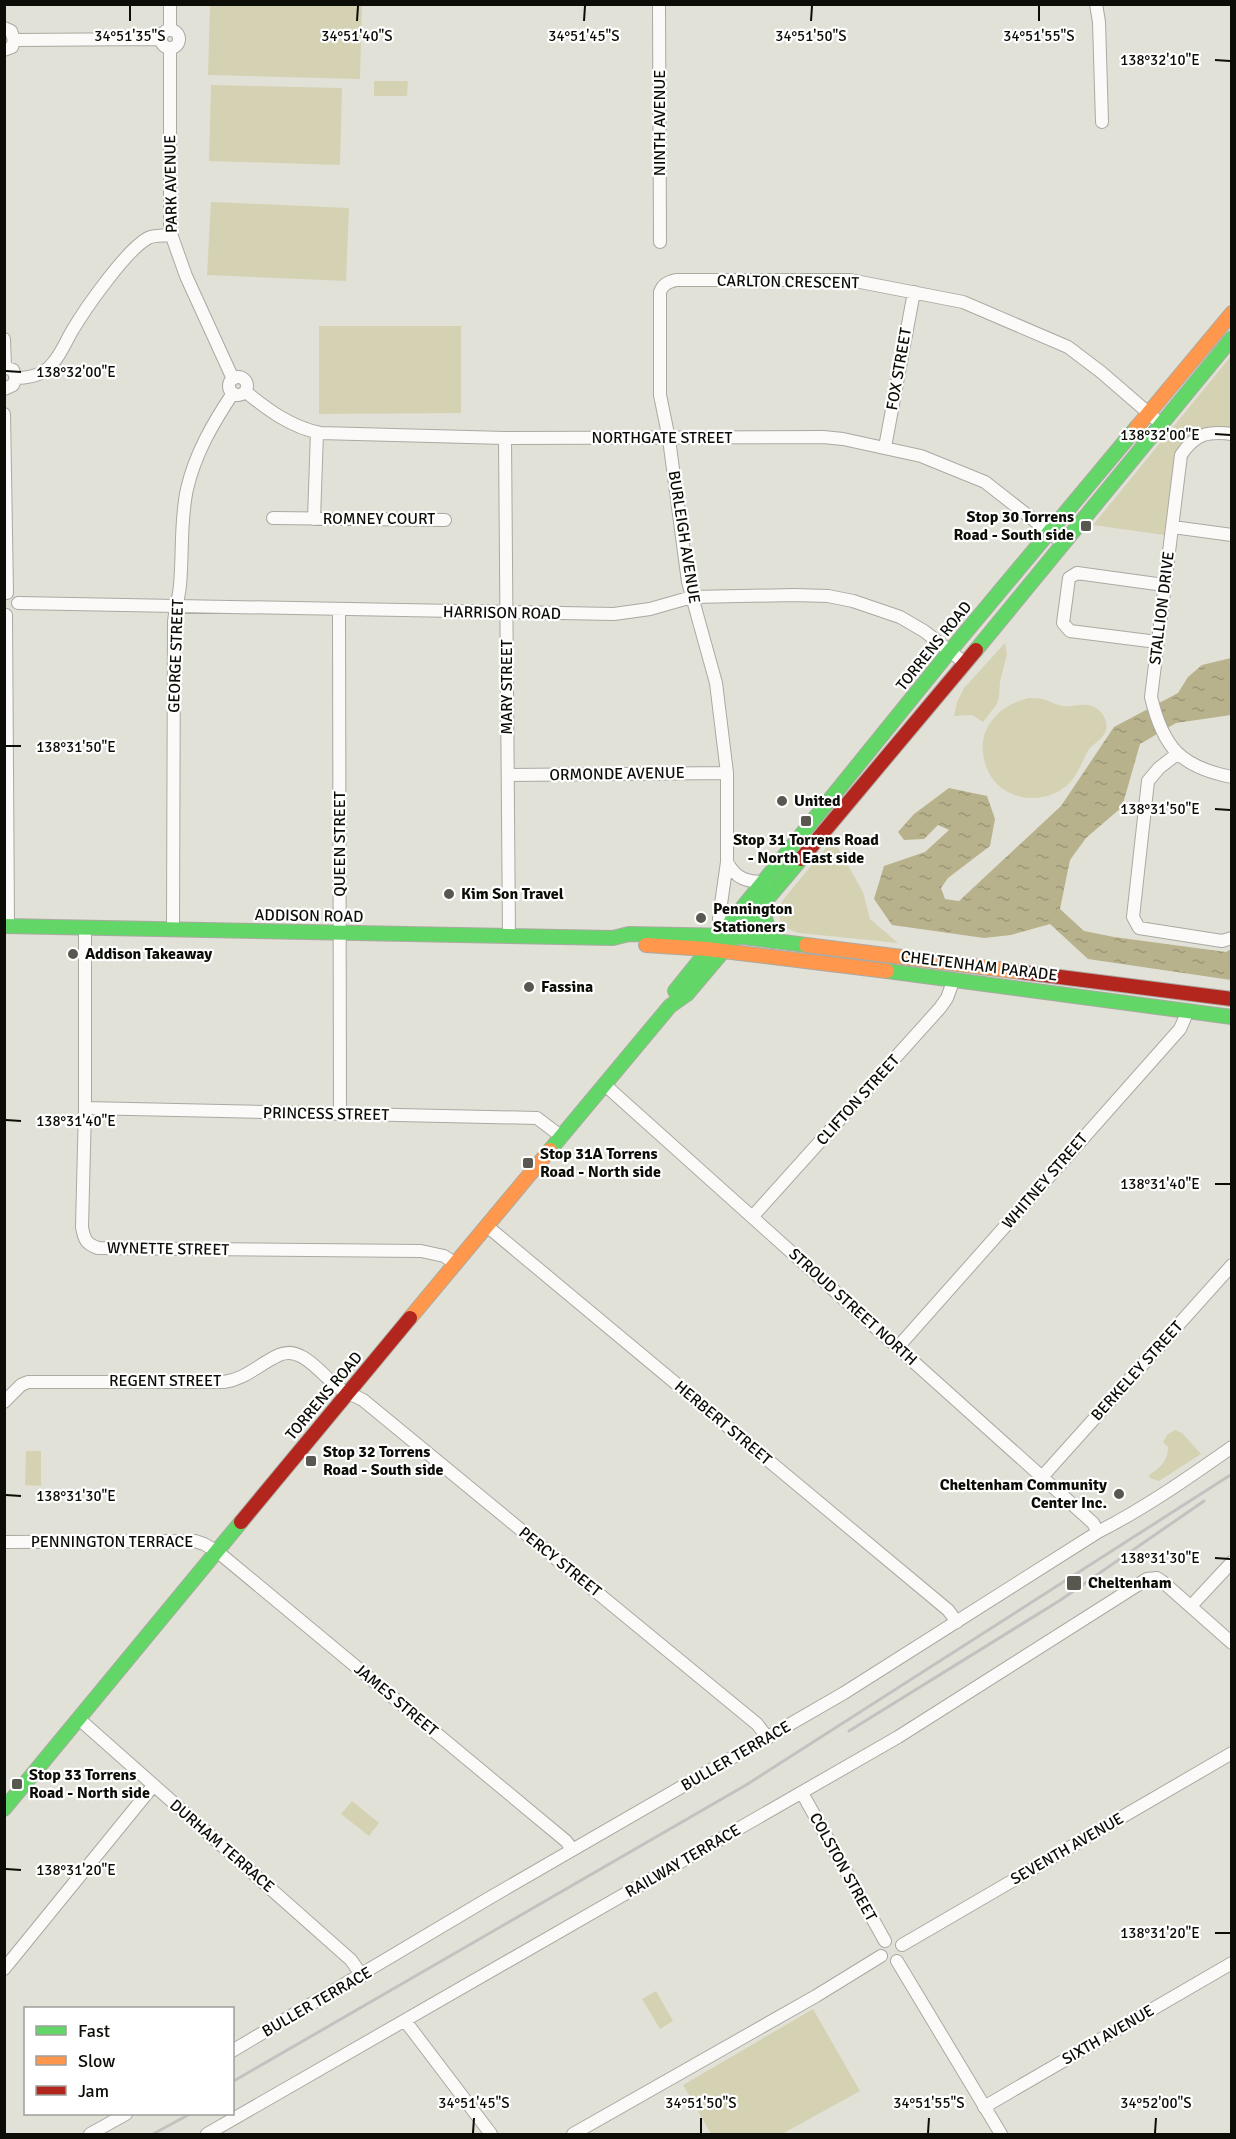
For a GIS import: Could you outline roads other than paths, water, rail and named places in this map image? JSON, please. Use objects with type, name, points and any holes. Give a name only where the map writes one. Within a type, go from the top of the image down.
[{"type":"main road","name":"TORRENS ROAD","points":[[670,1006],[674,993],[707,949],[765,882],[950,651],[1232,313]]},
{"type":"main road","name":"TORRENS ROAD","points":[[4,1809],[670,1006],[687,994],[907,733],[1232,338]]},
{"type":"main road","points":[[890,726],[897,723],[902,724],[907,733]]},
{"type":"main road","points":[[761,904],[765,924],[772,941]]},
{"type":"main road","name":"ADDISON ROAD","points":[[6,926],[509,937],[613,938],[629,934],[735,936]]},
{"type":"main road","name":"CHELTENHAM PARADE","points":[[735,936],[1232,999]]},
{"type":"main road","name":"ADDISON ROAD","points":[[613,938],[628,944],[722,952]]},
{"type":"main road","name":"CHELTENHAM PARADE","points":[[722,952],[954,979],[1232,1017]]},
{"type":"street","points":[[170,4],[170,30]]},
{"type":"street","name":"NINTH AVENUE","points":[[659,4],[660,242]]},
{"type":"street","points":[[1096,4],[1099,22],[1102,122]]},
{"type":"street","points":[[4,28],[11,31],[14,40],[12,47],[4,50]]},
{"type":"street","points":[[170,30],[177,32],[179,39],[176,46],[170,49],[164,47],[161,39],[163,33],[170,30]]},
{"type":"street","points":[[14,40],[161,39]]},
{"type":"street","name":"PARK AVENUE","points":[[170,49],[171,235],[225,366],[233,379]]},
{"type":"street","points":[[16,378],[31,377],[51,366],[84,311],[124,260],[149,237],[171,235]]},
{"type":"street","name":"CARLTON CRESCENT","points":[[665,284],[676,280],[850,280],[963,302],[1056,340],[1092,364],[1160,423]]},
{"type":"street","name":"BURLEIGH AVENUE","points":[[665,284],[660,292],[660,395],[669,439],[688,582],[716,683],[727,773],[727,862],[719,918],[720,935]]},
{"type":"street","name":"FOX STREET","points":[[885,447],[914,292]]},
{"type":"street","points":[[4,339],[5,367],[13,370],[16,378],[13,385],[4,389]]},
{"type":"street","points":[[239,377],[246,380],[248,386],[246,392],[240,395],[233,393],[229,385],[233,379],[239,377]]},
{"type":"street","name":"NORTHGATE STREET","points":[[246,392],[262,406],[286,421],[317,432],[505,438],[823,437],[843,439],[921,456],[985,482],[1063,543]]},
{"type":"street","name":"GEORGE STREET","points":[[172,929],[176,606],[180,587],[181,533],[188,489],[197,459],[208,433],[233,393]]},
{"type":"street","points":[[4,414],[6,593],[15,596],[18,603],[15,611],[5,615],[6,926]]},
{"type":"street","name":"ROMNEY COURT","points":[[314,519],[317,432]]},
{"type":"street","name":"STALLION DRIVE","points":[[1232,434],[1215,432],[1197,437],[1181,455],[1151,697],[1156,720],[1177,754],[1194,766],[1232,777]]},
{"type":"street","name":"MARY STREET","points":[[505,438],[509,937]]},
{"type":"street","name":"ROMNEY COURT","points":[[273,518],[445,520]]},
{"type":"street","points":[[1173,527],[1232,535]]},
{"type":"street","points":[[1157,642],[1070,631],[1063,623],[1069,578],[1077,573],[1164,585]]},
{"type":"street","name":"HARRISON ROAD","points":[[18,603],[614,614],[650,609],[692,597],[828,596],[853,601],[900,617],[924,631],[965,663]]},
{"type":"street","name":"QUEEN STREET","points":[[339,610],[340,1114]]},
{"type":"street","points":[[1177,754],[1159,768],[1148,782],[1133,917],[1139,928],[1222,941],[1232,938]]},
{"type":"street","name":"ORMONDE AVENUE","points":[[508,776],[727,773]]},
{"type":"street","points":[[727,862],[738,878],[750,882],[765,882]]},
{"type":"street","name":"WYNETTE STREET","points":[[85,928],[85,1108],[82,1227],[88,1245],[98,1248],[421,1251],[444,1256],[456,1264]]},
{"type":"street","name":"CLIFTON STREET","points":[[753,1216],[940,1008],[947,998],[954,979]]},
{"type":"street","name":"WHITNEY STREET","points":[[898,1347],[1180,1029],[1188,1011]]},
{"type":"street","name":"STROUD STREET NORTH","points":[[605,1085],[1042,1477],[1093,1524],[1098,1532]]},
{"type":"street","name":"PRINCESS STREET","points":[[85,1108],[537,1118],[562,1137]]},
{"type":"street","name":"HERBERT STREET","points":[[488,1227],[951,1613],[957,1622]]},
{"type":"street","name":"BERKELEY STREET","points":[[1042,1477],[1232,1265]]},
{"type":"street","name":"REGENT STREET","points":[[4,1402],[21,1385],[37,1381],[224,1382],[237,1380],[280,1354],[291,1353],[301,1356],[341,1389],[348,1392]]},
{"type":"street","name":"PERCY STREET","points":[[348,1392],[363,1400],[757,1724],[768,1738]]},
{"type":"street","name":"BULLER TERRACE","points":[[234,2050],[362,1976],[572,1849],[844,1693],[1098,1532],[1163,1495],[1232,1447]]},
{"type":"street","name":"PENNINGTON TERRACE","points":[[4,1542],[195,1541],[218,1552]]},
{"type":"street","name":"JAMES STREET","points":[[218,1552],[566,1841],[572,1849]]},
{"type":"street","points":[[1232,1562],[1191,1606],[1232,1643]]},
{"type":"street","name":"RAILWAY TERRACE","points":[[207,2134],[406,2022],[905,1733],[1147,1579],[1152,1578],[1163,1582],[1191,1606]]},
{"type":"street","name":"DURHAM TERRACE","points":[[79,1719],[351,1960],[362,1976]]},
{"type":"street","name":"SEVENTH AVENUE","points":[[902,1945],[1232,1753]]},
{"type":"street","points":[[4,1969],[153,1786]]},
{"type":"street","name":"COLSTON STREET","points":[[802,1793],[885,1941]]},
{"type":"street","points":[[896,1940],[902,1945],[903,1952],[897,1961],[890,1962],[881,1956],[880,1950],[885,1941],[896,1940]]},
{"type":"street","points":[[573,2134],[816,1996],[881,1956]]},
{"type":"street","points":[[897,1961],[1001,2134]]},
{"type":"street","name":"SIXTH AVENUE","points":[[984,2107],[1232,1963]]},
{"type":"street","points":[[406,2022],[484,2132]]},
{"type":"street","points":[[90,2134],[124,2115]]},
{"type":"water","points":[[1231,658],[1231,715],[1176,723],[1140,744],[1122,807],[1086,838],[1070,860],[1060,909],[1084,931],[1226,952],[1231,949],[1231,980],[1088,959],[1050,924],[1011,935],[984,938],[892,925],[874,899],[884,866],[925,852],[949,830],[938,825],[924,839],[904,840],[898,832],[914,814],[949,788],[987,796],[995,819],[990,846],[948,878],[941,888],[945,899],[959,901],[1061,806],[1114,727],[1178,693],[1188,677],[1202,665]]},
{"type":"railway","points":[[234,2081],[746,1785],[1232,1474]]},
{"type":"railway","points":[[849,1731],[1059,1601],[1204,1501]]},
{"type":"railway","points":[[153,2134],[188,2115]]},
{"type":"place","name":"Stop 30 Torrens Road - South side","points":[[1086,526]]},
{"type":"place","name":"United","points":[[782,801]]},
{"type":"place","name":"Stop 31 Torrens Road - North East side","points":[[806,821]]},
{"type":"place","name":"Kim Son Travel","points":[[449,894]]},
{"type":"place","name":"Pennington Stationers","points":[[701,918]]},
{"type":"place","name":"Addison Takeaway","points":[[73,954]]},
{"type":"place","name":"Fassina","points":[[529,987]]},
{"type":"place","name":"Stop 31A Torrens Road - North side","points":[[528,1163]]},
{"type":"place","name":"Stop 32 Torrens Road - South side","points":[[311,1461]]},
{"type":"place","name":"Cheltenham Community Center Inc.","points":[[1119,1494]]},
{"type":"place","name":"Cheltenham","points":[[1074,1583]]},
{"type":"place","name":"Stop 33 Torrens Road - North side","points":[[17,1784]]}]
